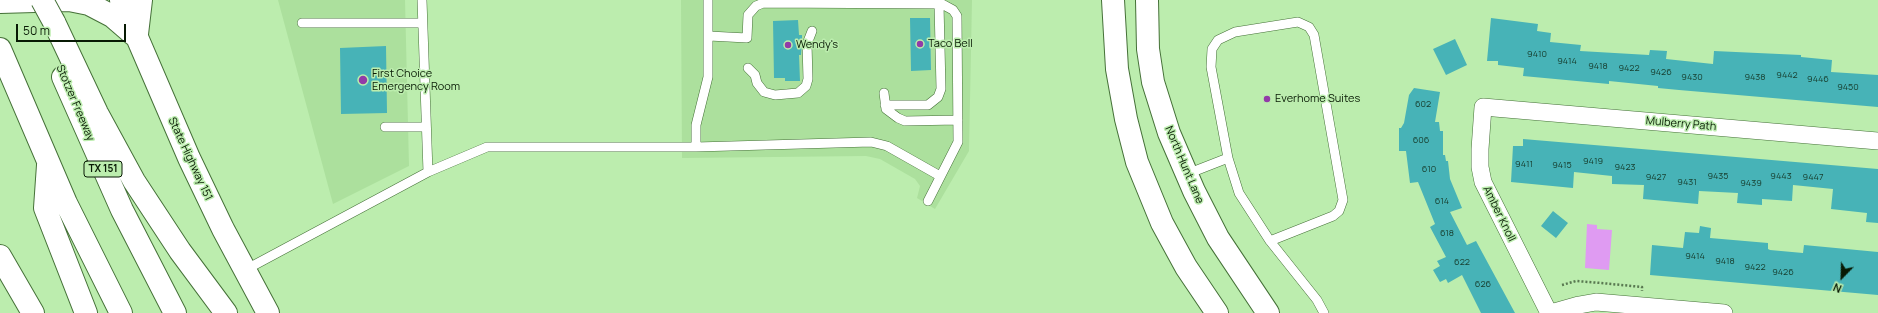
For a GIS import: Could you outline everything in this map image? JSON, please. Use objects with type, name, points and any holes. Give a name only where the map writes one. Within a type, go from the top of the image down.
[{"type":"main road","name":"Stotzer Freeway","points":[[31,0],[47,22],[111,186],[174,313]]},
{"type":"main road","points":[[42,0],[47,22],[134,181],[180,251],[226,313]]},
{"type":"main road","points":[[0,2],[69,0],[89,4],[112,16],[137,37]]},
{"type":"main road","name":"State Highway 151","points":[[121,0],[189,158],[268,313]]},
{"type":"main road","points":[[137,37],[141,0]]},
{"type":"main road","points":[[1113,0],[1118,76],[1126,119],[1138,162],[1162,223],[1186,267],[1217,313]]},
{"type":"main road","name":"North Hunt Lane","points":[[1147,0],[1148,48],[1153,82],[1160,108],[1186,174],[1218,238],[1268,313]]},
{"type":"main road","points":[[0,49],[48,162],[79,230],[121,313]]},
{"type":"main road","points":[[48,162],[45,208],[86,313]]},
{"type":"main road","points":[[0,256],[33,313]]},
{"type":"street","name":"Mulberry Path","points":[[1483,107],[1878,140]]},
{"type":"street","name":"Amber Knoll","points":[[1483,107],[1480,149],[1480,167],[1483,182],[1550,313]]},
{"type":"street","points":[[1550,313],[1596,302],[1724,313]]},
{"type":"lane","points":[[422,0],[428,172]]},
{"type":"lane","points":[[696,146],[696,125],[708,77],[708,0]]},
{"type":"lane","points":[[709,36],[747,38],[748,15],[756,6],[763,3],[939,4],[947,6],[953,10],[956,16],[958,142],[928,201]]},
{"type":"lane","points":[[885,105],[928,105],[938,97],[941,89],[939,4]]},
{"type":"lane","points":[[1270,241],[1333,216],[1339,211],[1343,200],[1314,35],[1308,27],[1298,22],[1235,32],[1218,40],[1212,49],[1211,67],[1228,158],[1239,193],[1270,241],[1317,300],[1324,313]]},
{"type":"lane","points":[[302,23],[422,23]]},
{"type":"lane","points":[[748,68],[755,75],[757,83],[764,92],[775,95],[798,93],[806,86],[808,79],[807,44],[812,31]]},
{"type":"lane","points":[[884,93],[885,105],[892,115],[904,120],[958,120]]},
{"type":"lane","points":[[385,127],[426,127]]},
{"type":"lane","points":[[245,270],[428,172],[487,147],[696,146],[871,142],[887,146],[940,176]]},
{"type":"lane","points":[[1186,174],[1228,158]]},
{"type":"path","points":[[1562,285],[1576,281],[1601,282],[1642,287],[1642,289]]},
{"type":"shaded area","points":[[278,0],[405,0],[409,166],[333,204]]},
{"type":"shaded area","points":[[681,0],[972,0],[969,151],[935,209],[917,198],[920,186],[915,179],[880,159],[866,156],[682,158]]},
{"type":"shaded area","points":[[1587,224],[1597,225],[1597,229],[1612,230],[1609,270],[1585,268]]},
{"type":"building","name":"Taco Bell","points":[[910,18],[930,18],[931,70],[911,71]]},
{"type":"building","points":[[1491,18],[1538,24],[1537,31],[1551,33],[1550,42],[1581,45],[1580,51],[1649,55],[1650,50],[1667,51],[1666,59],[1713,64],[1714,51],[1801,55],[1801,57],[1832,60],[1831,72],[1878,75],[1878,107],[1658,88],[1658,86],[1609,81],[1609,84],[1523,76],[1524,68],[1498,65],[1498,61],[1487,61]]},
{"type":"building","name":"Wendy's","points":[[798,20],[799,35],[802,35],[801,55],[799,55],[800,81],[785,81],[785,78],[774,78],[773,21]]},
{"type":"building","points":[[1455,39],[1467,65],[1446,75],[1433,49]]},
{"type":"building","name":"First Choice Emergency Room","points":[[386,46],[387,113],[341,114],[340,48]]},
{"type":"building","points":[[1414,88],[1440,92],[1435,122],[1439,122],[1440,131],[1443,131],[1443,155],[1445,155],[1446,161],[1448,161],[1450,179],[1462,208],[1450,212],[1467,245],[1476,241],[1515,313],[1481,313],[1462,275],[1448,283],[1446,279],[1440,282],[1433,270],[1440,266],[1437,261],[1446,257],[1430,227],[1435,224],[1418,182],[1410,183],[1406,151],[1399,151],[1399,128],[1401,128],[1404,123],[1409,95]]},
{"type":"building","points":[[1523,139],[1878,169],[1878,223],[1866,222],[1867,213],[1831,209],[1833,189],[1793,185],[1792,201],[1762,199],[1762,205],[1737,203],[1738,193],[1699,191],[1698,204],[1643,199],[1644,185],[1612,184],[1612,176],[1574,172],[1573,188],[1511,182],[1513,146],[1523,146]]},
{"type":"building","points":[[1553,211],[1568,223],[1556,238],[1541,226]]},
{"type":"building","points":[[1700,226],[1711,228],[1710,238],[1768,243],[1768,249],[1770,250],[1803,253],[1804,245],[1878,252],[1878,295],[1650,275],[1652,245],[1683,248],[1685,232],[1699,233]]},
{"type":"place","name":"Taco Bell","points":[[920,44]]},
{"type":"place","name":"Wendy's","points":[[788,45]]},
{"type":"place","name":"First Choice Emergency Room","points":[[363,80]]},
{"type":"place","name":"Everhome Suites","points":[[1267,99]]}]
